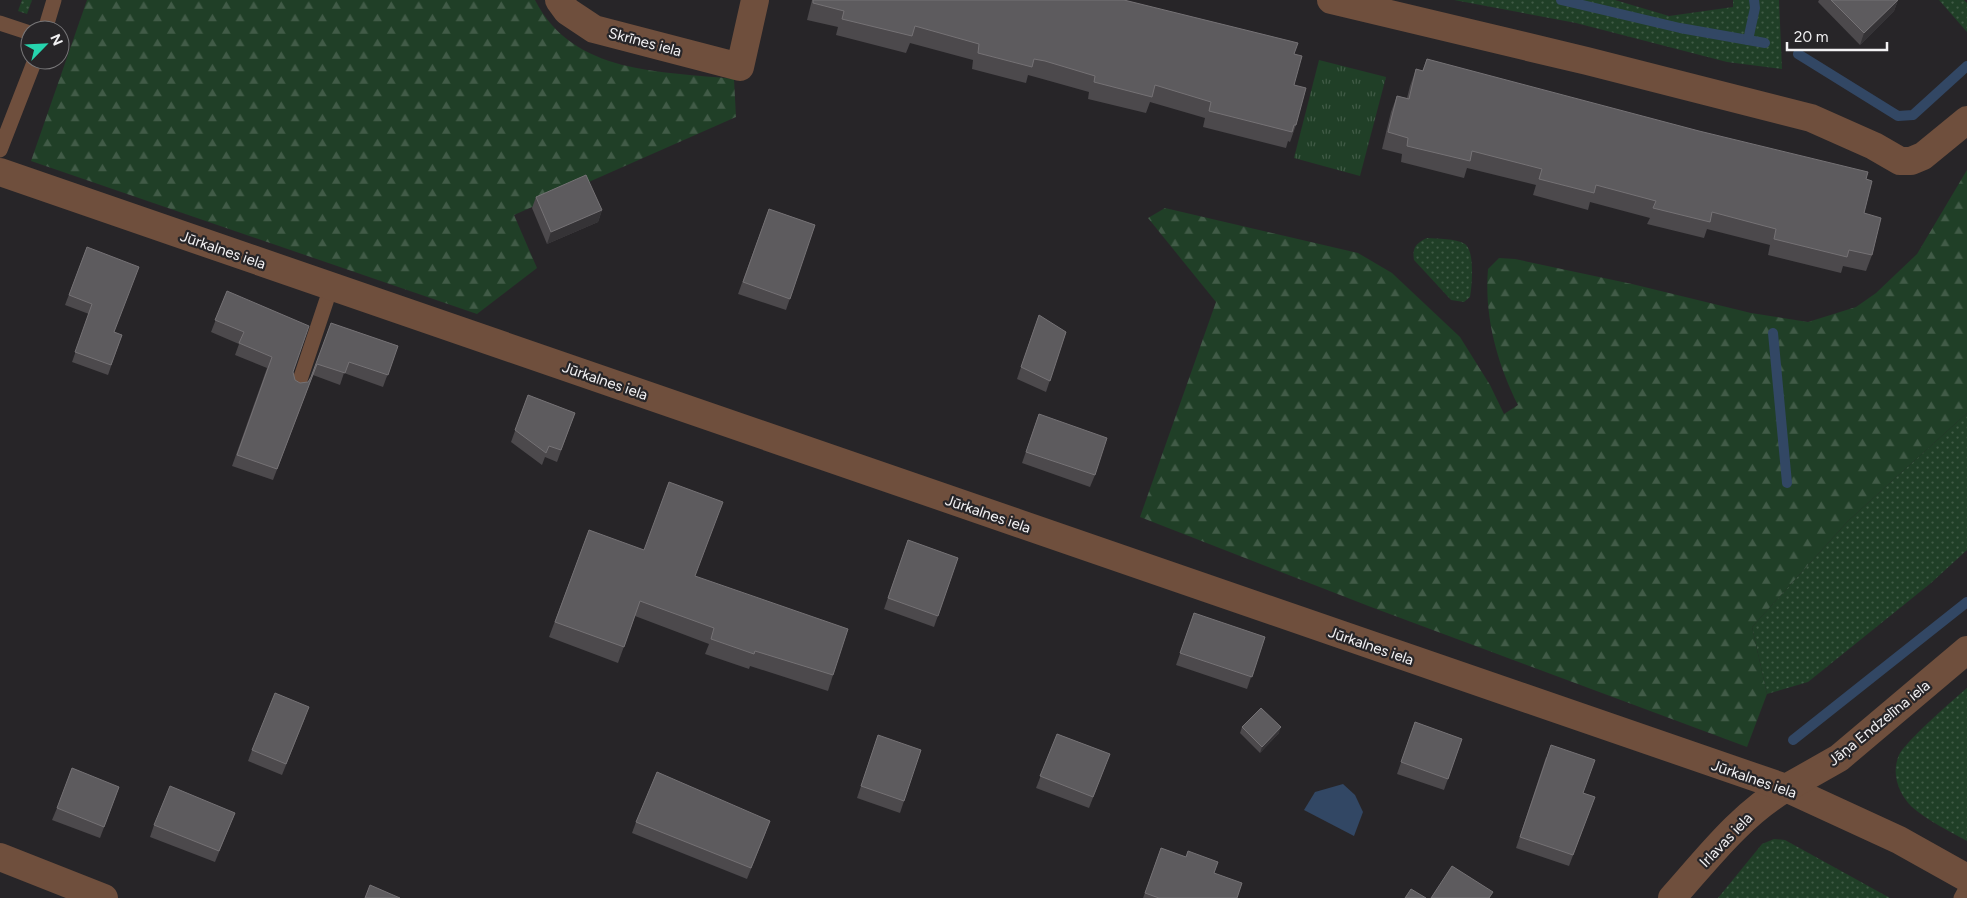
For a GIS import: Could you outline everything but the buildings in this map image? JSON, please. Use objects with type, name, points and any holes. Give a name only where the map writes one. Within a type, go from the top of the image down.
[{"type":"street","name":"Skrīnes iela","points":[[559,0],[567,11],[594,29],[740,67],[755,0]]},
{"type":"street","points":[[1331,0],[1578,58],[1811,118],[1874,146],[1900,161],[1911,162],[1923,156],[1967,120]]},
{"type":"street","name":"Jūrkalnes iela","points":[[0,172],[1786,788],[1899,840],[1967,878]]},
{"type":"street","name":"Jāņa Endzelīna iela","points":[[1786,788],[1839,758],[1967,650]]},
{"type":"street","name":"Irlavas iela","points":[[1672,898],[1746,818],[1767,800],[1786,788]]},
{"type":"street","points":[[0,857],[104,898]]},
{"type":"lane","points":[[48,20],[54,0]]},
{"type":"lane","points":[[0,23],[20,30]]},
{"type":"lane","points":[[0,150],[31,70]]},
{"type":"lane","points":[[298,386],[330,287]]},
{"type":"lane","points":[[1961,898],[1967,887]]},
{"type":"green space","points":[[22,0],[32,0],[27,14],[18,11]]},
{"type":"green space","points":[[87,0],[535,0],[552,25],[572,43],[596,56],[622,65],[649,70],[734,79],[736,117],[514,215],[537,268],[477,314],[31,161],[63,70],[70,70],[70,49]]},
{"type":"green space","points":[[1454,0],[1615,0],[1669,16],[1733,7],[1733,0],[1779,0],[1782,69],[1727,62],[1576,23]]},
{"type":"green space","points":[[1939,0],[1964,0],[1967,3],[1967,32]]},
{"type":"green space","points":[[1319,60],[1386,77],[1360,176],[1294,158]]},
{"type":"green space","points":[[1967,170],[1967,413],[1848,521],[1752,627],[1767,694],[1747,747],[1371,607],[1140,517],[1216,302],[1148,218],[1165,208],[1358,253],[1392,273],[1460,337],[1490,385],[1504,414],[1518,405],[1498,356],[1490,322],[1487,287],[1488,269],[1499,258],[1515,259],[1632,284],[1751,313],[1808,322],[1856,307],[1876,293],[1917,254]]},
{"type":"green space","points":[[1427,238],[1456,241],[1465,244],[1468,248],[1472,261],[1471,285],[1470,297],[1464,302],[1451,300],[1414,260],[1416,246]]},
{"type":"green space","points":[[1967,413],[1967,550],[1931,583],[1808,682],[1767,694],[1752,627],[1848,521]]},
{"type":"green space","points":[[1967,688],[1967,841],[1912,807],[1903,796],[1897,782],[1896,769],[1899,755],[1903,749],[1930,721]]},
{"type":"green space","points":[[1774,839],[1785,840],[1890,898],[1718,898],[1762,844]]},
{"type":"water","points":[[1343,784],[1355,795],[1363,812],[1354,836],[1304,810],[1315,792]]},
{"type":"waterway","points":[[1561,0],[1680,28],[1765,43]]},
{"type":"waterway","points":[[1748,40],[1755,8],[1754,0]]},
{"type":"waterway","points":[[1798,54],[1898,116],[1913,115],[1967,66]]},
{"type":"waterway","points":[[1773,333],[1787,483]]},
{"type":"waterway","points":[[1793,740],[1967,602]]}]
